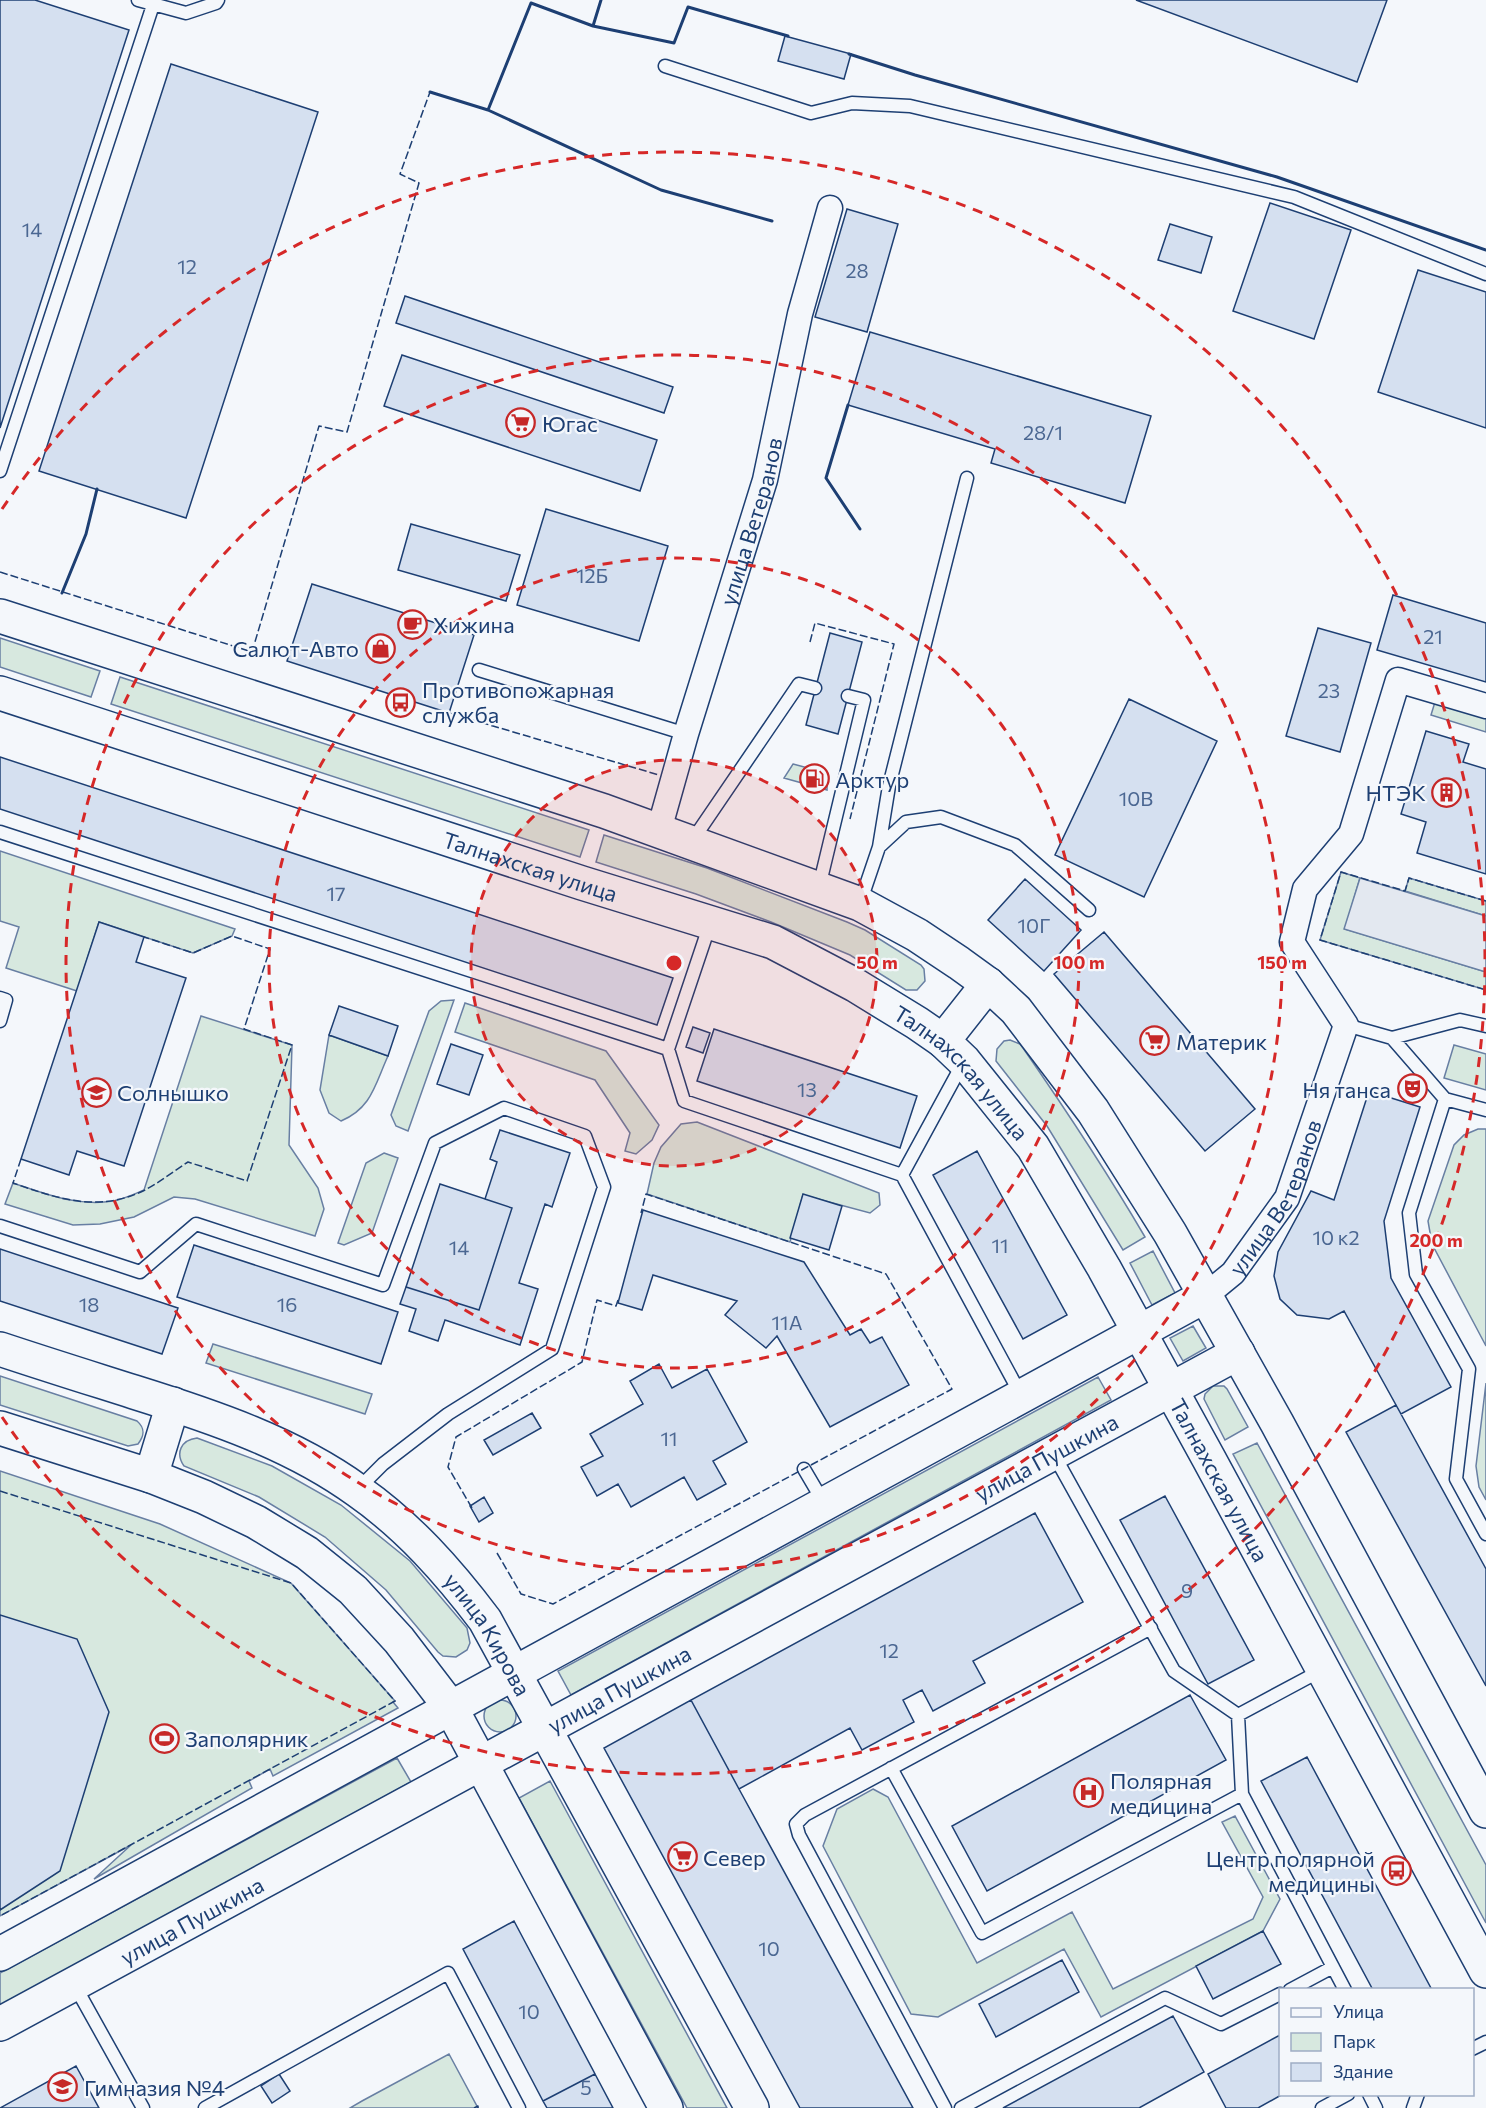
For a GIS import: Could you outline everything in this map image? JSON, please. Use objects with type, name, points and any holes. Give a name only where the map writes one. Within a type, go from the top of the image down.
[{"type":"street","name":"улица Ветеранов","points":[[659,830],[686,734],[765,480],[800,314],[830,208]]},
{"type":"street","points":[[0,616],[692,841],[860,904],[917,935],[988,984],[1016,1010],[1093,1111],[1170,1233],[1277,1423],[1486,1811]]},
{"type":"street","points":[[1346,1024],[1292,942],[1305,889],[1352,834],[1398,680],[1486,706]]},
{"type":"street","name":"Талнахская улица","points":[[0,693],[571,879],[773,942],[855,985],[917,1023],[953,1051],[1033,1148],[1171,1389],[1486,1971]]},
{"type":"street","points":[[953,1051],[988,984]]},
{"type":"street","name":"улица Ветеранов","points":[[1205,1296],[1233,1273],[1287,1198],[1346,1024]]},
{"type":"street","points":[[0,1954],[1205,1296]]},
{"type":"street","name":"улица Кирова","points":[[0,1349],[173,1404],[237,1427],[297,1454],[358,1490],[410,1532],[461,1588],[485,1620],[752,2108]]},
{"type":"street","name":"улица Пушкина","points":[[0,2024],[1238,1353]]},
{"type":"street","points":[[151,1476],[173,1404]]},
{"type":"street","points":[[0,1428],[151,1476],[204,1497],[256,1522],[307,1553],[353,1590],[399,1640],[451,1708],[666,2108]]},
{"type":"lane","points":[[138,0],[186,14],[216,3],[218,0]]},
{"type":"lane","points":[[0,471],[153,5]]},
{"type":"lane","points":[[665,66],[811,113],[852,103],[910,106],[1294,197],[1486,274]]},
{"type":"lane","points":[[860,904],[879,847],[889,786],[967,478]]},
{"type":"lane","points":[[479,670],[686,734]]},
{"type":"lane","points":[[692,841],[799,684],[815,688]]},
{"type":"lane","points":[[819,889],[864,700],[848,696]]},
{"type":"lane","points":[[879,847],[906,822],[941,817],[1015,845],[1089,910]]},
{"type":"lane","points":[[0,832],[668,1049]]},
{"type":"lane","points":[[710,923],[668,1049],[684,1101],[902,1175],[1022,1396]]},
{"type":"lane","points":[[0,998],[6,1000],[0,1021]]},
{"type":"lane","points":[[1346,1024],[1392,1038],[1460,1020],[1486,1026]]},
{"type":"lane","points":[[1392,1038],[1445,1099],[1486,1110]]},
{"type":"lane","points":[[902,1175],[953,1051]]},
{"type":"lane","points":[[1445,1099],[1409,1213],[1416,1275],[1469,1369],[1456,1479],[1486,1534]]},
{"type":"lane","points":[[0,1226],[140,1272],[196,1224],[383,1285],[435,1143],[504,1108],[585,1136],[604,1187],[552,1349],[448,1414],[382,1464],[358,1490]]},
{"type":"lane","points":[[1053,1453],[1174,1671],[1238,1715]]},
{"type":"lane","points":[[804,1469],[824,1504]]},
{"type":"lane","points":[[945,2108],[799,1835],[796,1824],[805,1815],[1150,1628]]},
{"type":"lane","points":[[1238,1715],[1323,1670]]},
{"type":"lane","points":[[1238,1715],[1242,1794],[1344,1988]]},
{"type":"lane","points":[[891,1768],[982,1933],[1242,1794]]},
{"type":"lane","points":[[1292,1988],[1333,1967]]},
{"type":"lane","points":[[205,2108],[448,1973],[519,2108]]},
{"type":"lane","points":[[74,1984],[143,2108]]},
{"type":"lane","points":[[961,2108],[1165,1998],[1221,2024],[1279,1995]]},
{"type":"lane","points":[[1322,2108],[1344,2096]]},
{"type":"green space","points":[[0,638],[100,671],[91,697],[0,667]]},
{"type":"green space","points":[[120,677],[589,830],[580,857],[111,704]]},
{"type":"green space","points":[[1435,702],[1486,718],[1486,732],[1431,715]]},
{"type":"green space","points":[[793,764],[827,773],[827,790],[784,778]]},
{"type":"green space","points":[[604,835],[707,868],[865,930],[921,965],[924,969],[925,981],[917,990],[906,990],[850,955],[771,922],[696,894],[596,862]]},
{"type":"green space","points":[[0,851],[235,929],[232,936],[193,953],[99,922],[77,991],[6,968],[19,927],[0,921]]},
{"type":"green space","points":[[1341,872],[1360,878],[1345,929],[1486,972],[1486,990],[1320,940]]},
{"type":"green space","points":[[1409,878],[1486,901],[1486,916],[1405,891]]},
{"type":"green space","points":[[454,1000],[408,1131],[396,1126],[391,1115],[429,1011],[441,1001]]},
{"type":"green space","points":[[465,1003],[606,1051],[659,1125],[652,1140],[636,1154],[625,1151],[630,1133],[595,1080],[455,1032]]},
{"type":"green space","points":[[201,1016],[292,1045],[289,1145],[318,1188],[324,1209],[315,1236],[195,1199],[174,1197],[134,1217],[100,1224],[73,1225],[5,1204],[13,1183],[62,1198],[87,1202],[113,1201],[144,1190]]},
{"type":"green space","points":[[329,1035],[388,1056],[366,1102],[351,1116],[341,1121],[329,1113],[320,1090]]},
{"type":"green space","points":[[1010,1040],[1020,1044],[1039,1071],[1145,1237],[1123,1250],[1047,1126],[996,1061],[997,1049],[1004,1041]]},
{"type":"green space","points":[[1454,1045],[1486,1054],[1486,1090],[1444,1078]]},
{"type":"green space","points":[[697,1122],[879,1193],[880,1205],[870,1213],[803,1195],[790,1242],[647,1194],[654,1163],[661,1147],[681,1124]]},
{"type":"green space","points":[[1478,1129],[1486,1129],[1486,1346],[1432,1244],[1428,1221],[1454,1145],[1464,1135]]},
{"type":"green space","points":[[384,1153],[398,1158],[372,1233],[344,1245],[338,1243],[366,1163]]},
{"type":"green space","points":[[1153,1251],[1175,1293],[1152,1305],[1130,1263]]},
{"type":"green space","points":[[1193,1326],[1206,1348],[1183,1361],[1170,1338]]},
{"type":"green space","points":[[213,1344],[372,1394],[365,1414],[206,1363]]},
{"type":"green space","points":[[0,1376],[137,1421],[143,1429],[142,1438],[138,1444],[128,1446],[0,1405]]},
{"type":"green space","points":[[1098,1377],[1111,1400],[571,1695],[558,1671]]},
{"type":"green space","points":[[1486,1383],[1486,1500],[1479,1487],[1476,1466]]},
{"type":"green space","points":[[1213,1386],[1224,1386],[1227,1389],[1248,1427],[1225,1440],[1204,1399],[1205,1394]]},
{"type":"green space","points":[[197,1438],[272,1466],[341,1505],[410,1561],[467,1628],[470,1643],[467,1650],[456,1657],[443,1656],[386,1590],[325,1537],[259,1497],[184,1466],[180,1456],[181,1448],[187,1441]]},
{"type":"green space","points":[[1257,1443],[1486,1865],[1486,1923],[1233,1454]]},
{"type":"green space","name":"Заполярник","points":[[0,1471],[160,1524],[291,1583],[395,1701],[393,1702],[398,1708],[273,1776],[270,1769],[249,1781],[252,1788],[94,1879],[131,1845],[0,1916]]},
{"type":"green space","points":[[500,1700],[511,1705],[516,1716],[511,1727],[500,1732],[489,1727],[484,1716],[489,1705]]},
{"type":"green space","points":[[397,1758],[411,1782],[0,2007],[0,1973]]},
{"type":"green space","points":[[550,1781],[727,2108],[687,2108],[519,1798]]},
{"type":"green space","points":[[873,1789],[888,1797],[977,1963],[1072,1912],[1113,1989],[1253,1919],[1263,1897],[1222,1822],[1235,1816],[1280,1899],[1263,1931],[1101,2017],[1064,1949],[938,2017],[911,2014],[823,1846],[837,1809]]},
{"type":"green space","points":[[449,2054],[478,2108],[350,2108],[362,2101]]},
{"type":"shaded area","points":[[1360,878],[1486,916],[1486,972],[1344,929]]},
{"type":"building","points":[[0,0],[35,0],[129,30],[0,428]]},
{"type":"building","points":[[1136,0],[1387,0],[1357,82]]},
{"type":"building","points":[[785,36],[851,54],[844,79],[778,61]]},
{"type":"building","points":[[171,64],[318,112],[186,518],[39,471]]},
{"type":"building","points":[[1270,203],[1351,230],[1314,339],[1233,311]]},
{"type":"building","points":[[847,209],[898,224],[867,332],[815,317]]},
{"type":"building","points":[[1170,224],[1212,237],[1201,273],[1158,260]]},
{"type":"building","points":[[1418,270],[1486,292],[1486,428],[1378,392]]},
{"type":"building","points":[[405,296],[673,387],[664,413],[396,323]]},
{"type":"building","points":[[870,332],[1151,416],[1125,503],[991,463],[995,449],[848,405]]},
{"type":"building","name":"Югас","points":[[402,355],[657,440],[640,491],[384,406]]},
{"type":"building","points":[[546,509],[668,546],[639,641],[517,605]]},
{"type":"building","points":[[411,524],[520,555],[506,601],[398,570]]},
{"type":"building","name":"Салют-Авто","points":[[312,584],[474,635],[449,713],[287,661]]},
{"type":"building","points":[[1393,595],[1486,623],[1486,682],[1377,650]]},
{"type":"building","points":[[1318,628],[1371,643],[1340,752],[1286,736]]},
{"type":"building","points":[[830,633],[862,642],[838,734],[806,725]]},
{"type":"building","points":[[1129,699],[1217,741],[1144,897],[1055,855]]},
{"type":"building","name":"НТЭК","points":[[1426,731],[1469,744],[1463,762],[1486,769],[1486,874],[1417,853],[1426,822],[1401,814]]},
{"type":"building","points":[[0,757],[673,978],[657,1025],[0,809]]},
{"type":"building","points":[[1025,879],[1081,930],[1044,971],[988,920]]},
{"type":"building","name":"Солнышко","points":[[99,922],[144,937],[136,962],[186,978],[124,1166],[77,1151],[69,1175],[21,1159]]},
{"type":"building","name":"Материк","points":[[1104,932],[1255,1109],[1205,1151],[1054,974]]},
{"type":"building","points":[[339,1006],[398,1026],[388,1056],[329,1035]]},
{"type":"building","points":[[693,1027],[710,1033],[703,1053],[686,1047]]},
{"type":"building","points":[[714,1029],[917,1096],[900,1148],[697,1081]]},
{"type":"building","points":[[451,1044],[483,1055],[469,1095],[437,1084]]},
{"type":"building","points":[[1369,1091],[1420,1107],[1384,1221],[1391,1278],[1451,1387],[1401,1414],[1344,1311],[1329,1319],[1297,1315],[1280,1299],[1274,1276],[1278,1252],[1311,1191],[1334,1200]]},
{"type":"building","points":[[500,1130],[570,1153],[552,1207],[545,1204],[519,1283],[538,1289],[520,1345],[445,1320],[438,1341],[409,1331],[416,1309],[400,1304],[406,1287],[479,1310],[512,1208],[485,1199],[497,1162],[490,1159]]},
{"type":"building","points":[[977,1151],[1067,1315],[1023,1339],[933,1175]]},
{"type":"building","points":[[440,1184],[512,1208],[479,1310],[406,1287]]},
{"type":"building","points":[[803,1194],[842,1206],[829,1250],[790,1238]]},
{"type":"building","points":[[643,1210],[804,1262],[850,1335],[861,1329],[870,1343],[882,1337],[909,1385],[830,1427],[777,1336],[766,1348],[725,1315],[737,1301],[653,1275],[642,1310],[618,1303]]},
{"type":"building","points":[[194,1245],[398,1312],[381,1364],[177,1297]]},
{"type":"building","points":[[0,1249],[178,1308],[162,1354],[0,1301]]},
{"type":"building","points":[[659,1364],[672,1388],[707,1369],[747,1442],[713,1461],[726,1484],[697,1500],[684,1477],[631,1507],[618,1484],[597,1496],[581,1467],[603,1456],[590,1434],[643,1404],[630,1381]]},
{"type":"building","points":[[1396,1405],[1486,1569],[1486,1686],[1346,1432]]},
{"type":"building","points":[[532,1413],[541,1428],[493,1455],[484,1440]]},
{"type":"building","points":[[1165,1496],[1254,1660],[1208,1684],[1120,1520]]},
{"type":"building","points":[[484,1497],[493,1513],[479,1522],[470,1506]]},
{"type":"building","points":[[1035,1513],[1083,1602],[973,1661],[985,1683],[933,1711],[922,1690],[903,1700],[914,1722],[862,1750],[850,1728],[739,1789],[691,1700]]},
{"type":"building","points":[[0,1615],[77,1639],[109,1712],[60,1871],[0,1910]]},
{"type":"building","name":"Полярная медицина","points":[[1190,1695],[1226,1760],[987,1891],[952,1826]]},
{"type":"building","points":[[691,1700],[913,2108],[800,2108],[604,1748]]},
{"type":"building","points":[[1307,1757],[1431,1988],[1372,1988],[1261,1781]]},
{"type":"building","points":[[514,1921],[595,2074],[543,2101],[463,1949]]},
{"type":"building","points":[[1263,1931],[1281,1964],[1213,1999],[1196,1966]]},
{"type":"building","points":[[1062,1960],[1079,1992],[996,2037],[979,2004]]},
{"type":"building","points":[[1173,2016],[1204,2072],[1139,2108],[1003,2108]]},
{"type":"building","points":[[1279,2036],[1279,2096],[1258,2108],[1226,2108],[1208,2074]]},
{"type":"building","name":"Гимназия №4","points":[[76,2066],[99,2108],[0,2108]]},
{"type":"building","points":[[279,2074],[290,2091],[272,2103],[261,2086]]},
{"type":"building","points":[[595,2074],[613,2108],[547,2108],[543,2101]]},
{"type":"fence","points":[[0,572],[252,652],[319,426],[347,432],[419,183],[400,174],[430,92]]},
{"type":"fence","points":[[810,642],[815,623],[894,644],[850,819]]},
{"type":"fence","points":[[449,713],[659,775]]},
{"type":"fence","points":[[1486,901],[1409,878],[1405,891],[1341,872],[1320,940],[1486,990]]},
{"type":"fence","points":[[21,1159],[13,1183],[46,1194],[79,1201],[111,1201],[128,1197],[151,1187],[188,1162],[247,1181],[292,1045],[244,1029],[270,949],[232,936],[193,953],[144,937]]},
{"type":"fence","points":[[497,1553],[521,1594],[553,1604],[952,1389],[886,1274],[646,1194],[641,1213]]},
{"type":"fence","points":[[472,1508],[448,1467],[456,1437],[582,1362],[597,1300],[616,1306],[618,1300]]},
{"type":"fence","points":[[0,1491],[291,1583],[395,1701],[0,1916]]},
{"type":"fence","points":[[474,2108],[478,2106],[478,2108]]},
{"type":"wall","points":[[601,0],[593,26],[674,43],[688,7],[788,36]]},
{"type":"wall","points":[[488,110],[531,3],[593,26]]},
{"type":"wall","points":[[849,54],[915,75],[1277,177],[1486,250]]},
{"type":"wall","points":[[430,92],[488,110],[661,190],[772,221]]},
{"type":"wall","points":[[848,405],[826,478],[860,529]]},
{"type":"wall","points":[[62,593],[86,534],[97,489]]},
{"type":"place","name":"Югас","points":[[521,423]]},
{"type":"place","name":"Хижина","points":[[412,624]]},
{"type":"place","name":"Салют-Авто","points":[[380,648]]},
{"type":"place","name":"Противопожарная служба","points":[[401,702]]},
{"type":"place","name":"Арктур","points":[[814,779]]},
{"type":"place","name":"НТЭК","points":[[1447,792]]},
{"type":"place","name":"Материк","points":[[1155,1041]]},
{"type":"place","name":"Ня танса","points":[[1412,1089]]},
{"type":"place","name":"Солнышко","points":[[96,1092]]},
{"type":"place","name":"Заполярник","points":[[164,1738]]},
{"type":"place","name":"Полярная медицина","points":[[1089,1793]]},
{"type":"place","name":"Север","points":[[682,1857]]},
{"type":"place","name":"Центр полярной медицины","points":[[1396,1871]]},
{"type":"place","name":"Гимназия №4","points":[[63,2087]]}]
